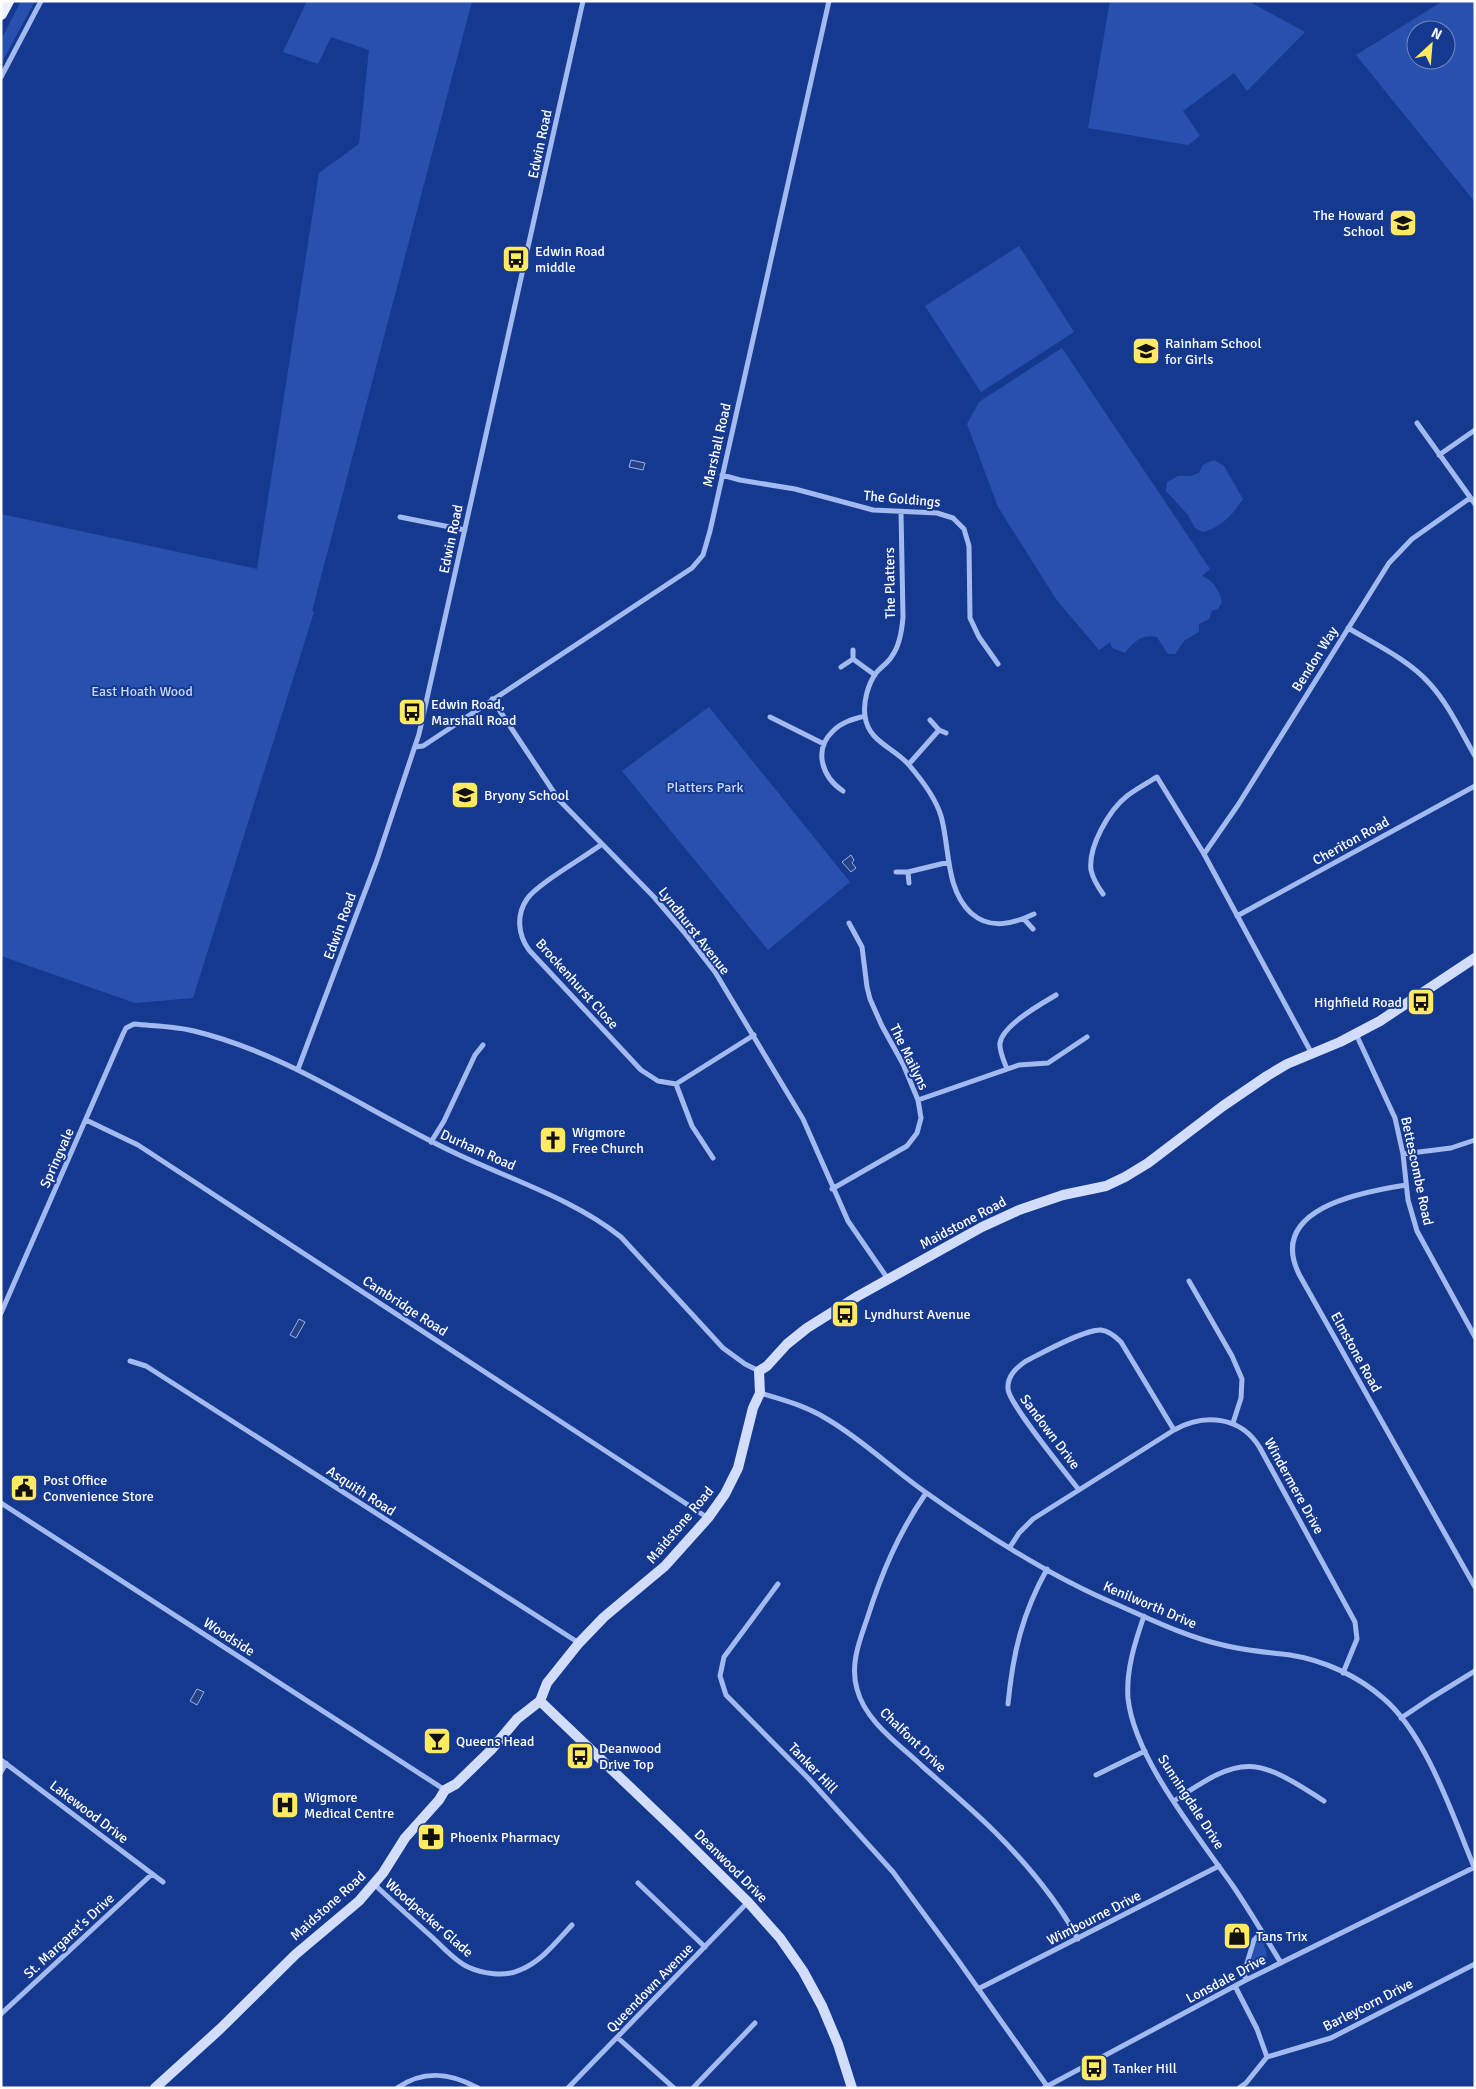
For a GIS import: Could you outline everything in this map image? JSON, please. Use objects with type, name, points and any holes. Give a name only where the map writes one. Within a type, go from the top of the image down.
[{"type":"main road","points":[[1,14],[8,1]]},
{"type":"street","points":[[1,77],[41,1]]},
{"type":"street","name":"Edwin Road","points":[[298,1069],[377,860],[415,747],[583,1]]},
{"type":"street","name":"Marshall Road","points":[[415,747],[423,746],[692,568],[699,561],[706,548],[710,531],[829,1]]},
{"type":"street","points":[[1417,423],[1475,504]]},
{"type":"street","points":[[1439,454],[1475,430]]},
{"type":"street","name":"The Goldings","points":[[722,475],[794,489],[872,510],[946,514],[953,518],[964,529],[969,546],[970,618],[979,637],[998,664]]},
{"type":"street","name":"Bendon Way","points":[[1204,854],[1238,805],[1389,563],[1402,548],[1470,498]]},
{"type":"street","name":"The Platters","points":[[865,716],[869,687],[875,675],[892,657],[902,630],[901,512]]},
{"type":"street","points":[[400,517],[465,530]]},
{"type":"street","points":[[1348,628],[1410,667],[1430,684],[1446,705],[1475,756]]},
{"type":"street","points":[[841,667],[853,659],[854,650]]},
{"type":"street","points":[[853,659],[875,675]]},
{"type":"street","name":"Lyndhurst Avenue","points":[[492,700],[559,800],[654,897],[684,932],[714,972],[754,1035],[803,1119],[848,1221],[888,1279]]},
{"type":"street","points":[[843,791],[829,780],[824,772],[822,762],[824,744],[834,730],[852,720],[865,716],[870,732],[876,739],[909,764],[937,805],[941,815],[949,862],[959,896],[972,914],[980,919],[1000,924],[1011,924],[1034,914]]},
{"type":"street","points":[[770,717],[824,744]]},
{"type":"street","points":[[930,720],[939,730],[946,733]]},
{"type":"street","points":[[909,764],[939,730]]},
{"type":"street","points":[[1103,894],[1093,877],[1091,862],[1093,849],[1100,832],[1126,796],[1157,777],[1204,854],[1312,1054]]},
{"type":"street","name":"Cheriton Road","points":[[1237,916],[1475,786]]},
{"type":"street","name":"Brockenhurst Close","points":[[602,844],[528,898],[520,921],[524,942],[641,1070],[658,1081],[676,1084]]},
{"type":"street","points":[[896,872],[908,872],[949,862]]},
{"type":"street","points":[[908,872],[909,884]]},
{"type":"street","points":[[1024,919],[1032,929]]},
{"type":"street","name":"The Mailyns","points":[[832,1188],[907,1146],[914,1140],[920,1125],[918,1100],[903,1064],[876,1013],[867,987],[862,947],[849,923]]},
{"type":"street","name":"Maidstone Road","points":[[155,2088],[220,2029],[272,1976],[358,1901],[374,1884],[405,1838],[439,1800],[445,1790],[456,1784],[491,1750],[517,1720],[540,1701],[547,1683],[579,1642],[613,1609],[665,1566],[708,1518],[725,1494],[738,1468],[753,1408],[760,1392],[758,1371],[767,1366],[787,1344],[807,1328],[888,1279],[982,1227],[1019,1210],[1063,1195],[1106,1186],[1125,1178],[1267,1076],[1287,1064],[1356,1034],[1395,1012],[1475,958]]},
{"type":"street","points":[[1007,1069],[1000,1045],[1003,1035],[1013,1024],[1056,995]]},
{"type":"street","name":"Springvale","points":[[2,1312],[126,1028],[130,1025],[143,1025]]},
{"type":"street","name":"Durham Road","points":[[143,1025],[184,1029],[209,1035],[261,1053],[298,1069],[431,1142],[537,1189],[614,1232],[635,1252],[723,1348],[758,1371]]},
{"type":"street","name":"Bettescombe Road","points":[[1356,1034],[1391,1106],[1403,1154],[1412,1217],[1422,1243],[1475,1337]]},
{"type":"street","points":[[713,1158],[692,1126],[676,1084],[754,1035]]},
{"type":"street","points":[[918,1100],[1019,1065],[1048,1063],[1087,1037]]},
{"type":"street","points":[[431,1142],[444,1121],[475,1055],[483,1045]]},
{"type":"street","name":"Cambridge Road","points":[[86,1120],[138,1145],[708,1518]]},
{"type":"street","points":[[1403,1154],[1451,1148],[1475,1140]]},
{"type":"street","name":"Elmstone Road","points":[[1406,1185],[1352,1196],[1314,1213],[1300,1224],[1297,1230],[1293,1245],[1293,1260],[1300,1276],[1475,1587]]},
{"type":"street","points":[[1190,1281],[1232,1356],[1242,1379],[1241,1398],[1233,1423]]},
{"type":"street","name":"Sandown Drive","points":[[1079,1490],[1018,1411],[1009,1396],[1008,1384],[1013,1372],[1026,1361],[1088,1332],[1101,1330],[1108,1332],[1125,1349],[1174,1430]]},
{"type":"street","name":"Asquith Road","points":[[130,1362],[146,1366],[579,1642]]},
{"type":"street","name":"Kenilworth Drive","points":[[760,1392],[806,1408],[826,1418],[852,1435],[926,1493],[1010,1547],[1097,1596],[1178,1630],[1222,1645],[1306,1658],[1359,1681],[1383,1698],[1401,1718],[1437,1778],[1474,1867]]},
{"type":"street","name":"Windermere Drive","points":[[1010,1547],[1026,1524],[1174,1430],[1190,1422],[1208,1419],[1233,1423],[1249,1434],[1260,1448],[1355,1622],[1357,1639],[1343,1673]]},
{"type":"street","name":"Chalfont Drive","points":[[926,1493],[897,1540],[877,1587],[855,1656],[855,1678],[859,1696],[869,1713],[885,1731],[978,1816],[1029,1867],[1057,1904],[1078,1939]]},
{"type":"street","name":"Woodside","points":[[1,1503],[445,1790]]},
{"type":"street","points":[[1008,1704],[1019,1632],[1029,1603],[1047,1569]]},
{"type":"street","name":"Tanker Hill","points":[[778,1584],[724,1657],[720,1676],[726,1696],[809,1779],[893,1872],[978,1989],[1045,2087]]},
{"type":"street","name":"Sunningdale Drive","points":[[1144,1616],[1132,1657],[1128,1696],[1130,1708],[1145,1751],[1174,1801],[1219,1866],[1281,1963]]},
{"type":"street","points":[[1401,1718],[1475,1671]]},
{"type":"street","name":"Deanwood Drive","points":[[540,1701],[748,1902],[780,1938],[811,1986],[831,2025],[852,2088]]},
{"type":"street","points":[[1096,1775],[1145,1751]]},
{"type":"street","points":[[1,1772],[4,1762]]},
{"type":"street","name":"Lakewood Drive","points":[[4,1762],[162,1882]]},
{"type":"street","points":[[1174,1801],[1222,1772],[1245,1766],[1269,1770],[1301,1786],[1324,1801]]},
{"type":"street","name":"Wimbourne Drive","points":[[978,1989],[1219,1866]]},
{"type":"street","name":"Lonsdale Drive","points":[[1045,2087],[1246,1980],[1474,1867]]},
{"type":"street","name":"St. Margaret's Drive","points":[[1,2014],[152,1874]]},
{"type":"street","points":[[638,1883],[705,1947]]},
{"type":"street","name":"Woodpecker Glade","points":[[374,1884],[450,1954],[468,1967],[478,1970],[511,1974],[520,1970],[542,1956],[572,1925]]},
{"type":"street","name":"Queendown Avenue","points":[[568,2088],[748,1902]]},
{"type":"street","points":[[1246,1980],[1244,1973],[1254,1940],[1262,1932]]},
{"type":"street","name":"Barleycorn Drive","points":[[1267,2057],[1331,2038],[1475,1964]]},
{"type":"street","points":[[1235,1986],[1257,2029],[1267,2057],[1246,2083],[1239,2088]]},
{"type":"street","points":[[693,2088],[756,2024]]},
{"type":"street","points":[[618,2038],[674,2088]]},
{"type":"street","points":[[397,2088],[412,2079],[433,2074],[455,2077],[478,2088]]},
{"type":"green space","points":[[21,1],[35,1],[1,64],[1,40]]},
{"type":"green space","name":"East Hoath Wood","points":[[307,1],[472,1],[312,611],[314,612],[193,998],[135,1003],[1,956],[1,514],[257,569],[319,173],[359,144],[369,50],[331,37],[318,64],[283,52]]},
{"type":"green space","points":[[1110,1],[1248,1],[1305,32],[1247,91],[1234,73],[1183,111],[1200,136],[1188,145],[1088,128]]},
{"type":"green space","points":[[1443,1],[1475,1],[1474,201],[1356,55],[1406,24],[1406,70],[1456,70],[1456,20],[1412,20]]},
{"type":"green space","points":[[1019,246],[1074,332],[981,392],[925,306]]},
{"type":"green space","points":[[1062,348],[1210,569],[1202,576],[1213,583],[1220,594],[1222,602],[1218,609],[1212,611],[1209,619],[1199,624],[1199,632],[1185,640],[1175,654],[1168,654],[1157,637],[1151,636],[1138,640],[1125,653],[1112,648],[1110,642],[1099,650],[1056,599],[998,507],[967,424],[979,402]]},
{"type":"green space","points":[[1214,460],[1224,466],[1243,499],[1226,520],[1216,527],[1203,532],[1195,528],[1188,515],[1166,491],[1167,482],[1178,476],[1190,476],[1199,473],[1203,465]]},
{"type":"green space","name":"Platters Park","points":[[709,707],[850,882],[768,950],[622,771]]},
{"type":"green space","points":[[1261,1939],[1267,1957],[1261,1964],[1248,1971],[1256,1942]]},
{"type":"shaded area","points":[[631,460],[645,463],[643,470],[629,467]]},
{"type":"shaded area","points":[[851,855],[854,860],[852,863],[856,868],[851,872],[842,862]]},
{"type":"shaded area","points":[[299,1319],[305,1322],[296,1338],[290,1335]]},
{"type":"shaded area","points":[[197,1689],[204,1692],[197,1705],[190,1701]]},
{"type":"place","name":"The Howard School","points":[[1403,223]]},
{"type":"place","name":"Edwin Road middle","points":[[516,259]]},
{"type":"place","name":"Rainham School for Girls","points":[[1146,351]]},
{"type":"place","name":"Edwin Road, Marshall Road","points":[[412,712]]},
{"type":"place","name":"Bryony School","points":[[465,795]]},
{"type":"place","name":"Highfield Road","points":[[1421,1002]]},
{"type":"place","name":"Wigmore Free Church","points":[[553,1140]]},
{"type":"place","name":"Lyndhurst Avenue","points":[[845,1314]]},
{"type":"place","name":"Post Office Convenience Store","points":[[24,1488]]},
{"type":"place","name":"Queens Head","points":[[437,1741]]},
{"type":"place","name":"Deanwood Drive Top","points":[[580,1756]]},
{"type":"place","name":"Wigmore Medical Centre","points":[[285,1805]]},
{"type":"place","name":"Phoenix Pharmacy","points":[[431,1837]]},
{"type":"place","name":"Tans Trix","points":[[1237,1936]]},
{"type":"place","name":"Tanker Hill","points":[[1094,2068]]}]
